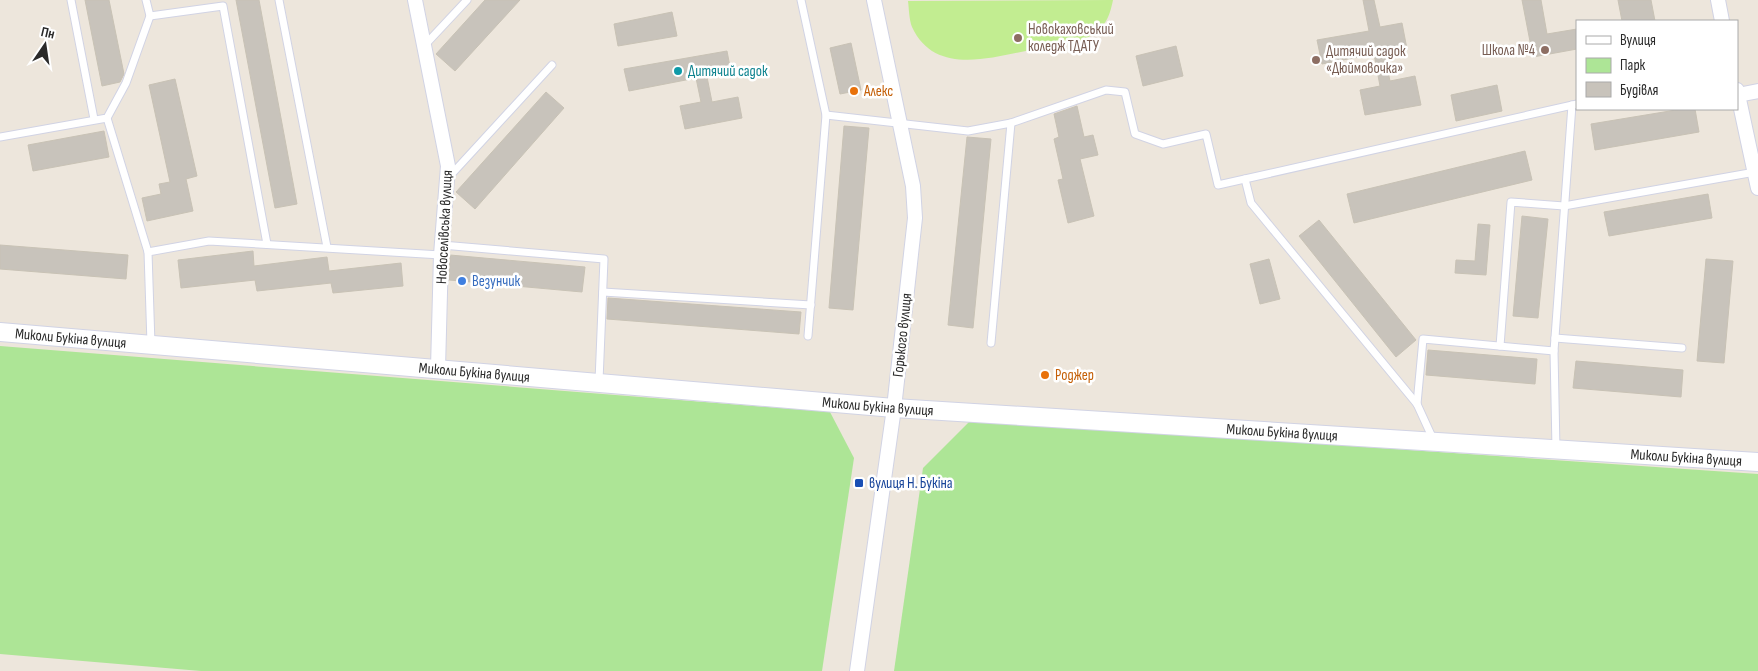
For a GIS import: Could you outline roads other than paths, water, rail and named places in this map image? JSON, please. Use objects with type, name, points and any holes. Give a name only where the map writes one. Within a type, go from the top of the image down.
[{"type":"street","name":"Новоселівська вулиця","points":[[415,0],[448,166],[442,250],[438,368]]},
{"type":"street","name":"Горького вулиця","points":[[858,671],[894,408],[916,218],[913,186],[874,0]]},
{"type":"street","points":[[1718,0],[1722,20]]},
{"type":"street","points":[[1738,92],[1758,91]]},
{"type":"street","points":[[1738,95],[1754,151],[1757,182]]},
{"type":"street","name":"Миколи Букіна вулиця","points":[[0,332],[894,408],[1758,462]]},
{"type":"lane","points":[[71,0],[94,119]]},
{"type":"lane","points":[[146,0],[150,16],[126,82],[108,118],[148,252],[151,344]]},
{"type":"lane","points":[[280,0],[327,247]]},
{"type":"lane","points":[[424,46],[467,0]]},
{"type":"lane","points":[[801,0],[826,115],[808,336]]},
{"type":"lane","points":[[150,16],[223,6],[267,244]]},
{"type":"lane","points":[[447,179],[552,65]]},
{"type":"lane","points":[[826,115],[900,125],[968,131],[1011,123],[1106,90],[1125,92],[1135,134],[1163,144],[1206,134],[1218,185],[1575,105],[1564,206],[1554,350],[1556,449]]},
{"type":"lane","points":[[0,137],[108,118]]},
{"type":"lane","points":[[991,343],[1011,123]]},
{"type":"lane","points":[[1244,179],[1250,204],[1417,404],[1434,442]]},
{"type":"lane","points":[[1500,346],[1511,202],[1564,206],[1757,182]]},
{"type":"lane","points":[[148,252],[209,241],[442,250],[604,259],[599,382]]},
{"type":"lane","points":[[603,292],[811,305]]},
{"type":"lane","points":[[1555,338],[1682,348]]},
{"type":"lane","points":[[1417,404],[1423,339],[1554,350]]},
{"type":"place","name":"Новокаховський коледж ТДАТУ","points":[[1018,38]]},
{"type":"place","name":"Школа №4","points":[[1545,50]]},
{"type":"place","name":"Дитячий садок «Дюймовочка»","points":[[1316,60]]},
{"type":"place","name":"Дитячий садок","points":[[678,71]]},
{"type":"place","name":"Алекс","points":[[854,91]]},
{"type":"place","name":"Везунчик","points":[[462,281]]},
{"type":"place","name":"Роджер","points":[[1045,375]]},
{"type":"place","name":"вулиця Н. Букіна","points":[[859,483]]}]
